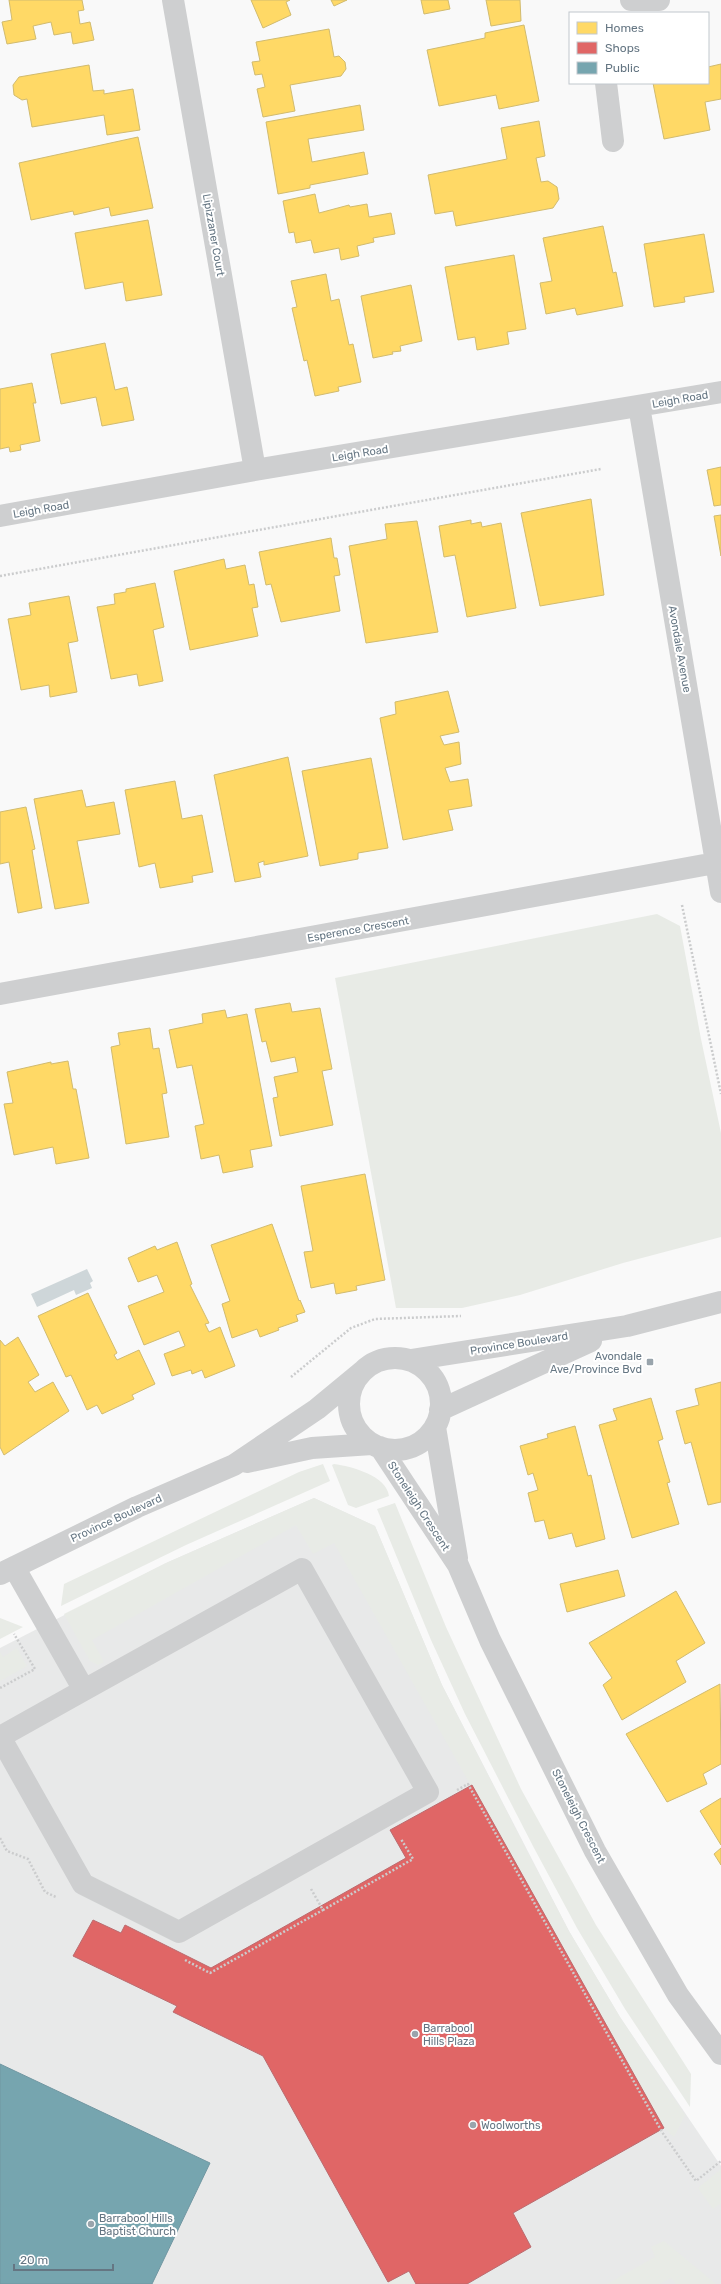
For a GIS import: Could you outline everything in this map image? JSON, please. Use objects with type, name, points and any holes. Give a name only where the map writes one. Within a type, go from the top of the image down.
[{"type":"street","name":"Lipizzaner Court","points":[[173,0],[255,470]]},
{"type":"street","points":[[617,12],[622,0]]},
{"type":"street","points":[[631,0],[659,0]]},
{"type":"street","points":[[606,84],[613,141]]},
{"type":"street","name":"Leigh Road","points":[[0,516],[255,470],[721,392]]},
{"type":"street","name":"Avondale Avenue","points":[[639,406],[721,892]]},
{"type":"street","name":"Esperence Crescent","points":[[0,994],[716,863]]},
{"type":"street","name":"Province Boulevard","points":[[7,1570],[137,1507],[234,1465],[317,1409],[377,1361],[394,1357],[411,1360],[627,1326],[721,1302]]},
{"type":"street","name":"Province Boulevard","points":[[438,1418],[569,1349],[627,1326]]},
{"type":"street","name":"Province Boulevard","points":[[234,1465],[312,1448],[376,1446],[396,1450],[411,1447],[425,1439],[438,1418],[441,1398],[436,1382],[425,1368],[411,1360]]},
{"type":"street","name":"Province Boulevard","points":[[363,1371],[354,1385],[349,1401],[351,1418],[359,1433],[376,1446]]},
{"type":"street","name":"Stoneleigh Crescent","points":[[438,1418],[458,1565]]},
{"type":"street","name":"Stoneleigh Crescent","points":[[376,1446],[458,1565],[490,1640],[595,1851],[678,1995],[721,2054]]},
{"type":"street","points":[[302,1569],[428,1792],[179,1932],[83,1884],[0,1737],[84,1690],[302,1569]]},
{"type":"street","points":[[7,1570],[84,1690]]},
{"type":"path","points":[[0,576],[601,469]]},
{"type":"path","points":[[682,905],[721,1094]]},
{"type":"path","points":[[291,1377],[351,1328],[375,1319],[461,1316]]},
{"type":"path","points":[[0,1688],[34,1669],[14,1634]]},
{"type":"path","points":[[454,1792],[468,1784],[662,2132],[696,2181],[721,2161]]},
{"type":"path","points":[[297,1865],[323,1910],[413,1859],[398,1833]]},
{"type":"shaded area","points":[[657,914],[680,926],[701,1039],[721,1133],[721,1237],[623,1263],[520,1295],[462,1308],[396,1308],[335,978]]},
{"type":"shaded area","points":[[87,1269],[93,1281],[90,1283],[92,1288],[76,1295],[74,1290],[37,1307],[31,1294]]},
{"type":"shaded area","points":[[323,1464],[330,1481],[186,1545],[61,1606],[64,1584],[299,1472]]},
{"type":"shaded area","points":[[334,1464],[367,1473],[382,1483],[387,1489],[389,1496],[356,1508],[348,1505],[332,1465]]},
{"type":"shaded area","points":[[314,1498],[375,1526],[442,1685],[569,1931],[620,2017],[721,2166],[721,2284],[0,2284],[0,1648],[166,1563]]},
{"type":"shaded area","points":[[314,1498],[375,1526],[442,1685],[569,1931],[620,2017],[685,2115],[674,2137],[664,2128],[334,1543],[313,1554],[296,1525],[92,1640],[104,1662],[98,1665],[90,1661],[64,1614],[166,1563]]},
{"type":"shaded area","points":[[395,1503],[446,1627],[521,1789],[596,1925],[691,2074],[690,2107],[625,2009],[577,1928],[465,1714],[431,1640],[377,1509]]},
{"type":"shaded area","points":[[0,1618],[23,1627],[0,1639]]},
{"type":"shaded area","points":[[17,1648],[27,1666],[0,1681],[0,1652],[3,1657]]},
{"type":"shaded area","points":[[721,2169],[721,2203],[713,2209],[698,2188]]},
{"type":"shaded area","points":[[664,2241],[716,2284],[676,2284],[671,2278],[659,2284],[607,2284],[655,2257],[651,2247]]},
{"type":"shaded area","points":[[409,2271],[416,2284],[390,2284],[388,2282]]},
{"type":"building: Homes","points":[[9,0],[82,0],[84,10],[78,11],[80,24],[90,22],[94,40],[73,44],[71,32],[54,35],[51,22],[33,26],[36,39],[7,44],[2,22],[12,20]]},
{"type":"building: Homes","points":[[251,0],[290,0],[286,2],[291,15],[263,28]]},
{"type":"building: Homes","points":[[331,0],[347,0],[334,6]]},
{"type":"building: Homes","points":[[421,0],[448,0],[450,9],[424,14]]},
{"type":"building: Homes","points":[[486,0],[520,0],[521,21],[491,26]]},
{"type":"building: Homes","points":[[524,25],[539,101],[499,109],[496,95],[439,106],[427,50],[485,38],[485,33]]},
{"type":"building: Homes","points":[[329,29],[334,57],[339,56],[345,62],[346,69],[341,76],[290,85],[295,111],[263,117],[257,89],[265,87],[262,74],[255,75],[252,62],[260,61],[256,42]]},
{"type":"building: Homes","points":[[721,64],[721,99],[705,102],[710,130],[664,139],[653,84],[709,84],[709,67]]},
{"type":"building: Homes","points":[[89,65],[93,91],[104,90],[104,94],[133,89],[140,130],[107,135],[104,115],[32,127],[27,99],[22,100],[14,95],[13,85],[19,77]]},
{"type":"building: Homes","points":[[360,105],[364,130],[308,139],[312,162],[364,152],[368,174],[310,185],[310,188],[278,194],[266,122]]},
{"type":"building: Homes","points":[[539,121],[545,156],[536,158],[541,182],[548,181],[557,187],[559,199],[553,208],[456,226],[453,211],[435,214],[428,175],[507,159],[501,128]]},
{"type":"building: Homes","points":[[138,137],[153,208],[111,216],[109,207],[74,215],[73,211],[31,220],[19,163]]},
{"type":"building: Homes","points":[[315,194],[319,213],[349,205],[350,207],[367,204],[369,217],[391,213],[395,234],[373,238],[374,242],[357,246],[359,256],[341,260],[339,248],[314,253],[311,240],[296,243],[294,232],[289,233],[283,201]]},
{"type":"building: Homes","points":[[148,220],[162,295],[126,301],[123,282],[85,289],[75,233]]},
{"type":"building: Homes","points":[[603,226],[613,273],[616,272],[623,306],[577,315],[575,308],[546,314],[540,283],[552,281],[543,238]]},
{"type":"building: Homes","points":[[704,234],[714,292],[684,297],[685,302],[654,307],[644,244]]},
{"type":"building: Homes","points":[[514,255],[526,329],[507,332],[509,344],[477,350],[475,337],[458,340],[445,267]]},
{"type":"building: Homes","points":[[326,274],[331,301],[339,299],[349,345],[353,344],[361,382],[338,387],[339,391],[315,396],[307,360],[304,361],[292,308],[297,307],[291,281]]},
{"type":"building: Homes","points":[[411,285],[422,341],[400,346],[401,351],[392,352],[393,354],[373,358],[361,296]]},
{"type":"building: Homes","points":[[105,343],[115,390],[127,387],[134,420],[102,426],[96,397],[61,404],[51,354]]},
{"type":"building: Homes","points":[[32,383],[36,403],[33,403],[40,441],[20,445],[21,450],[10,452],[9,447],[0,449],[0,389]]},
{"type":"building: Homes","points":[[721,467],[721,505],[714,506],[707,470]]},
{"type":"building: Homes","points":[[591,499],[604,595],[540,606],[521,513]]},
{"type":"building: Homes","points":[[721,515],[721,556],[714,516]]},
{"type":"building: Homes","points":[[471,520],[471,524],[481,522],[482,527],[501,523],[516,608],[467,617],[455,555],[444,557],[439,526]]},
{"type":"building: Homes","points":[[417,521],[438,632],[366,643],[349,546],[387,539],[385,524]]},
{"type":"building: Homes","points":[[331,538],[334,558],[337,558],[340,575],[334,576],[340,611],[281,622],[271,584],[266,585],[259,552]]},
{"type":"building: Homes","points":[[224,559],[226,569],[245,565],[249,585],[254,584],[258,607],[252,608],[258,636],[190,650],[174,571]]},
{"type":"building: Homes","points":[[155,583],[164,627],[153,630],[163,681],[139,686],[137,674],[111,679],[97,607],[115,604],[114,594],[126,592],[126,589]]},
{"type":"building: Homes","points":[[69,596],[78,641],[68,643],[77,692],[50,697],[49,685],[21,690],[8,619],[31,615],[29,603]]},
{"type":"building: Homes","points":[[448,691],[459,732],[440,736],[444,745],[459,742],[461,764],[445,768],[450,782],[468,779],[472,806],[448,810],[453,830],[403,840],[380,718],[396,714],[395,702]]},
{"type":"building: Homes","points":[[288,757],[308,856],[264,865],[264,861],[258,863],[261,877],[235,882],[214,775]]},
{"type":"building: Homes","points":[[371,758],[388,848],[358,853],[358,859],[320,866],[302,771]]},
{"type":"building: Homes","points":[[175,781],[182,819],[202,815],[213,872],[192,876],[193,882],[160,888],[155,863],[139,867],[125,790]]},
{"type":"building: Homes","points":[[82,790],[86,807],[114,802],[120,834],[77,841],[89,903],[55,909],[34,799]]},
{"type":"building: Homes","points":[[26,807],[35,849],[32,850],[42,908],[18,913],[9,862],[0,864],[0,812]]},
{"type":"building: Homes","points":[[290,1003],[292,1012],[320,1008],[332,1069],[322,1071],[333,1125],[280,1136],[273,1098],[278,1097],[274,1077],[298,1072],[295,1057],[271,1062],[266,1041],[262,1042],[255,1009]]},
{"type":"building: Homes","points":[[225,1010],[227,1018],[247,1014],[272,1146],[250,1150],[253,1167],[223,1173],[219,1155],[201,1159],[195,1126],[204,1124],[192,1065],[177,1068],[169,1030],[203,1023],[202,1014]]},
{"type":"building: Homes","points":[[150,1028],[153,1049],[159,1048],[167,1093],[162,1094],[169,1137],[126,1144],[111,1047],[120,1045],[118,1033]]},
{"type":"building: Homes","points":[[68,1061],[73,1089],[76,1089],[89,1158],[56,1164],[53,1147],[14,1155],[4,1104],[13,1103],[7,1072],[51,1062],[51,1064]]},
{"type":"building: Homes","points":[[365,1174],[385,1280],[356,1286],[357,1290],[336,1294],[334,1283],[311,1288],[304,1252],[313,1251],[301,1186]]},
{"type":"building: Homes","points":[[272,1224],[299,1301],[300,1300],[305,1312],[296,1315],[298,1321],[278,1328],[279,1330],[260,1337],[257,1329],[232,1338],[222,1304],[230,1301],[211,1245]]},
{"type":"building: Homes","points":[[177,1242],[192,1284],[190,1285],[209,1323],[205,1324],[209,1332],[220,1327],[235,1366],[205,1378],[202,1370],[192,1374],[191,1370],[172,1376],[164,1354],[185,1346],[179,1331],[144,1345],[128,1306],[164,1292],[157,1275],[138,1282],[128,1258],[155,1246],[157,1250]]},
{"type":"building: Homes","points":[[88,1293],[117,1353],[114,1355],[117,1360],[139,1350],[155,1384],[132,1395],[134,1399],[102,1414],[97,1405],[87,1410],[71,1375],[66,1377],[38,1316]]},
{"type":"building: Homes","points":[[18,1337],[39,1375],[28,1382],[35,1392],[53,1382],[69,1411],[4,1455],[0,1447],[0,1340],[5,1346]]},
{"type":"building: Homes","points":[[721,1382],[721,1502],[708,1505],[691,1442],[685,1444],[676,1411],[699,1405],[695,1389]]},
{"type":"building: Homes","points":[[651,1398],[663,1439],[658,1441],[670,1482],[667,1483],[679,1524],[632,1538],[599,1425],[617,1420],[613,1409]]},
{"type":"building: Homes","points":[[575,1426],[588,1476],[591,1475],[605,1539],[576,1547],[572,1533],[549,1539],[544,1520],[535,1522],[528,1493],[538,1490],[533,1473],[528,1475],[520,1446],[548,1438],[547,1434]]},
{"type":"building: Homes","points":[[618,1570],[625,1596],[567,1612],[560,1584]]},
{"type":"building: Homes","points":[[676,1591],[705,1643],[676,1661],[686,1682],[622,1720],[603,1685],[612,1678],[589,1643]]},
{"type":"building: Homes","points":[[720,1684],[721,1764],[703,1774],[707,1784],[667,1802],[626,1734]]},
{"type":"building: Homes","points":[[721,1798],[721,1845],[700,1811]]},
{"type":"building: Homes","points":[[721,1848],[721,1865],[714,1854]]},
{"type":"building: Shops","name":"Barrabool Hills Plaza","points":[[472,1785],[664,2128],[513,2213],[531,2247],[467,2284],[416,2284],[409,2271],[388,2282],[263,2056],[173,2012],[177,2006],[73,1956],[93,1920],[121,1933],[125,1925],[211,1968],[406,1858],[390,1830]]},
{"type":"building: Public","name":"Barrabool Hills Baptist Church","points":[[0,2064],[210,2163],[152,2284],[0,2284]]},
{"type":"place","name":"Avondale Ave/Province Bvd","points":[[650,1362]]},
{"type":"place","name":"Barrabool Hills Plaza","points":[[415,2034]]},
{"type":"place","name":"Woolworths","points":[[473,2125]]},
{"type":"place","name":"Barrabool Hills Baptist Church","points":[[91,2224]]}]
